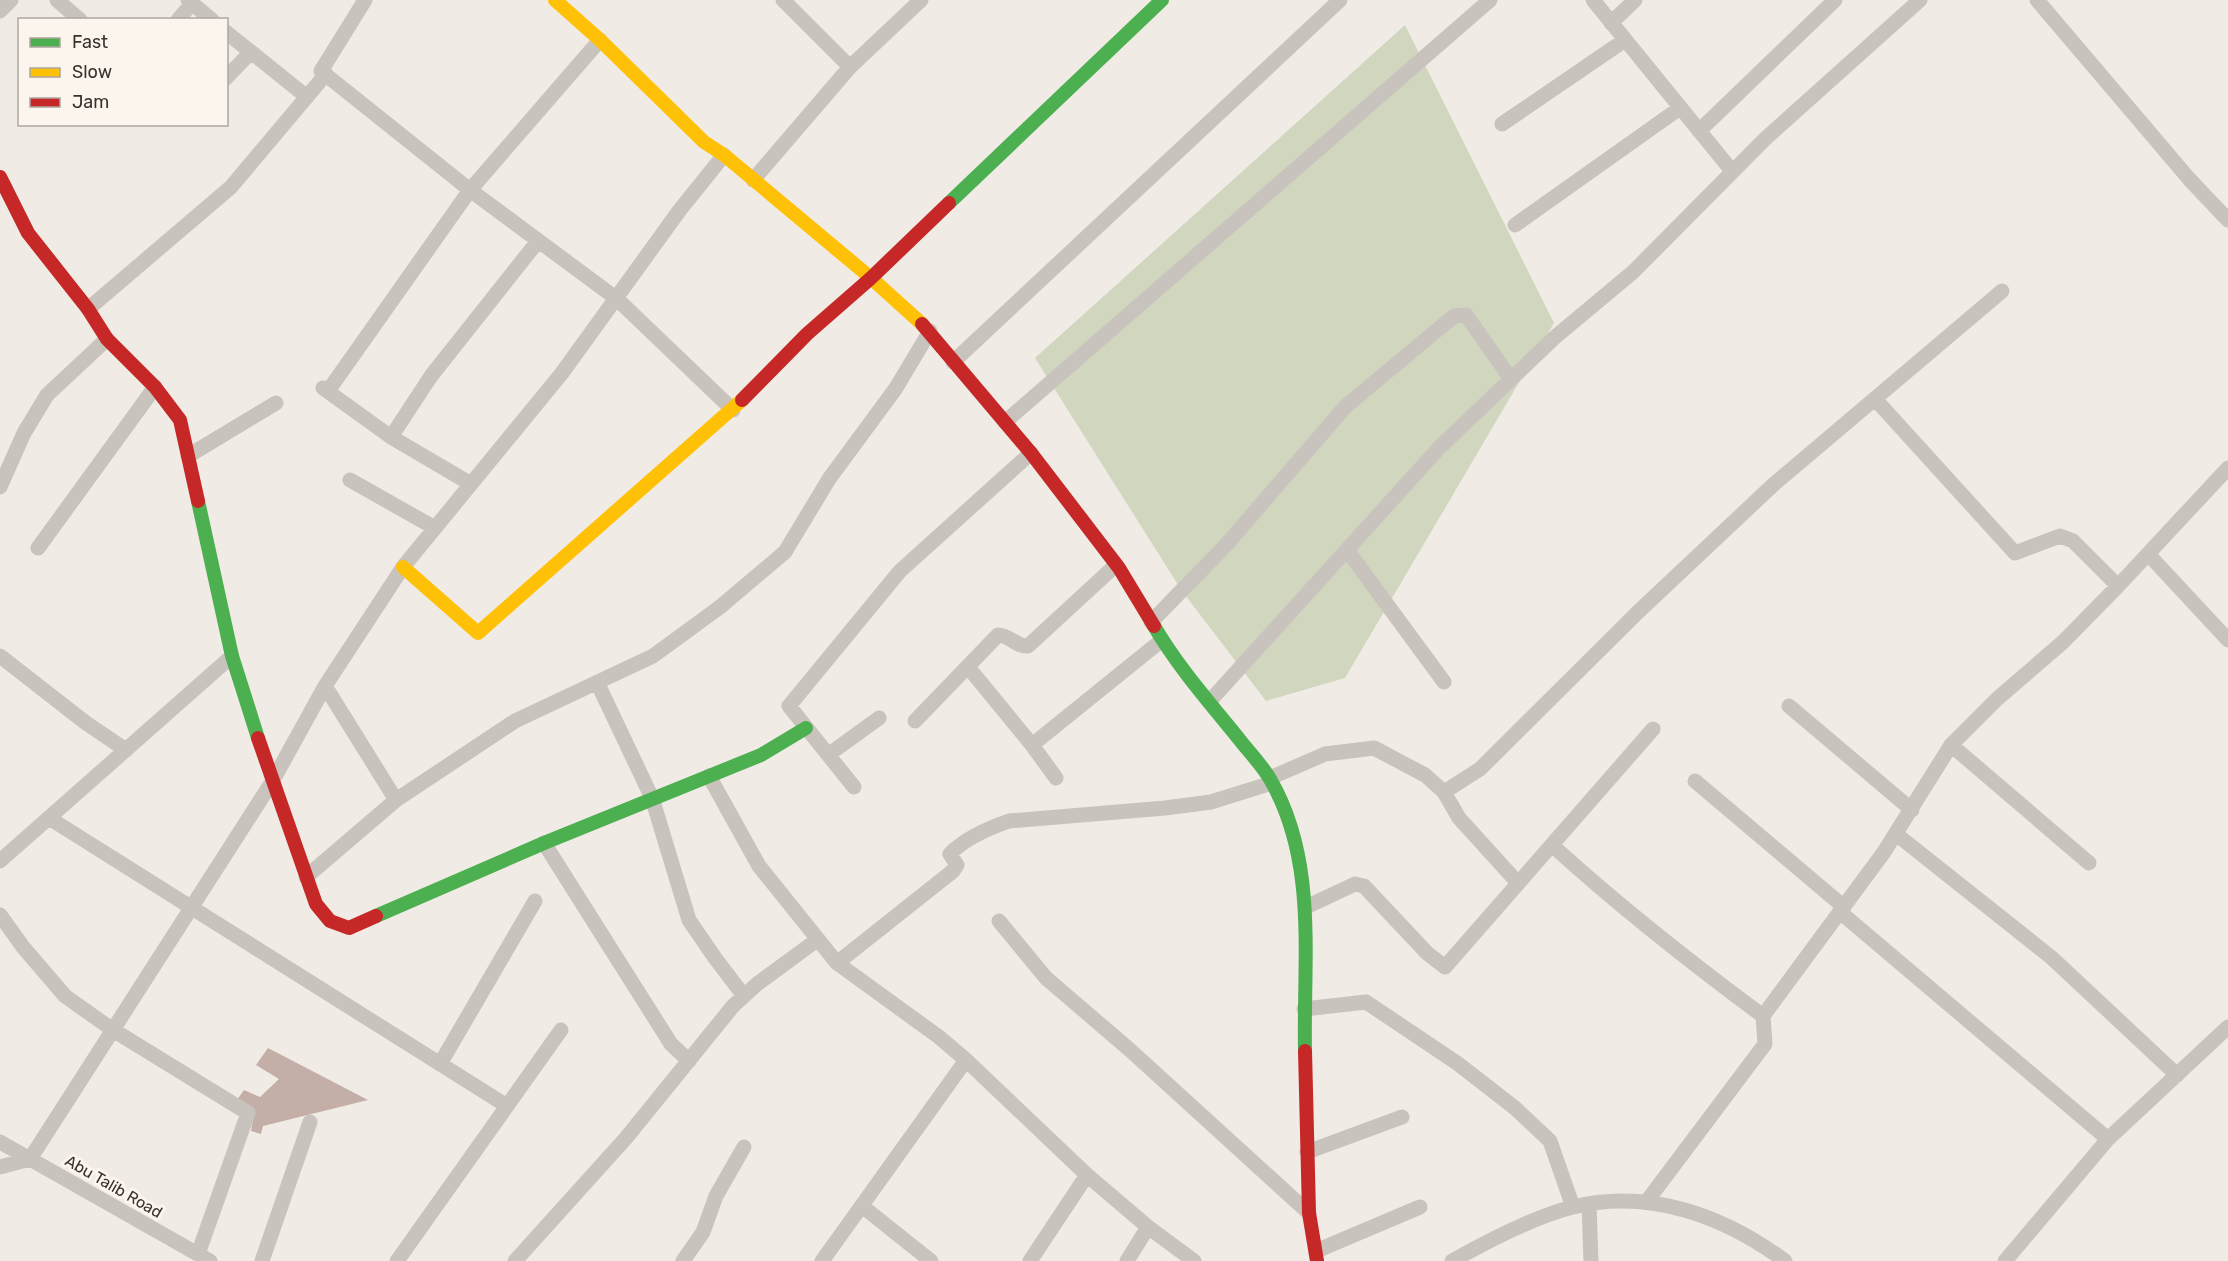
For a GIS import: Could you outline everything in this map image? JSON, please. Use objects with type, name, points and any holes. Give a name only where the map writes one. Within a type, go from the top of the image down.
[{"type":"street","points":[[0,11],[11,0]]},
{"type":"street","points":[[57,0],[78,18]]},
{"type":"street","points":[[365,0],[321,71],[470,190],[617,299],[734,410]]},
{"type":"street","points":[[555,0],[600,40],[704,142],[724,155],[871,278],[930,331],[953,362],[1031,453],[1116,565],[1162,640],[1271,780],[1289,822],[1302,876],[1306,907],[1304,1009],[1307,1152],[1309,1213],[1317,1256],[1420,1207]]},
{"type":"street","points":[[783,0],[850,67]]},
{"type":"street","points":[[753,180],[850,67],[921,0]]},
{"type":"street","points":[[403,567],[477,633],[734,410],[807,334],[871,278],[1162,0]]},
{"type":"street","points":[[953,362],[1018,298],[1340,0]]},
{"type":"street","points":[[1005,422],[1490,0]]},
{"type":"street","points":[[1593,0],[1732,171]]},
{"type":"street","points":[[1611,23],[1635,0]]},
{"type":"street","points":[[1699,131],[1835,0]]},
{"type":"street","points":[[1209,702],[1439,448],[1554,338],[1634,272],[1766,138],[1920,0]]},
{"type":"street","points":[[2037,0],[2190,180],[2228,220]]},
{"type":"street","points":[[179,18],[190,2],[210,18]]},
{"type":"street","points":[[228,34],[307,97]]},
{"type":"street","points":[[471,484],[391,437],[326,389],[470,190],[600,40]]},
{"type":"street","points":[[1502,124],[1625,40]]},
{"type":"street","points":[[228,76],[251,52]]},
{"type":"street","points":[[88,309],[231,188],[326,74]]},
{"type":"street","points":[[1515,225],[1680,108]]},
{"type":"street","points":[[0,1167],[30,1159],[272,782],[325,686],[403,567],[562,373],[679,211],[724,155]]},
{"type":"street","points":[[0,177],[28,233],[88,309],[107,339],[155,387],[180,420],[232,656],[272,782],[306,877],[316,904],[330,921],[349,928],[544,843],[761,755],[806,728]]},
{"type":"street","points":[[391,437],[431,376],[538,241]]},
{"type":"street","points":[[1444,792],[1480,769],[1638,612],[1773,485],[2002,291]]},
{"type":"street","points":[[1151,622],[1226,545],[1346,406],[1454,316],[1466,315],[1511,379]]},
{"type":"street","points":[[306,877],[396,800],[514,721],[653,656],[720,607],[785,552],[829,479],[896,388],[930,331]]},
{"type":"street","points":[[0,487],[24,433],[47,395],[107,339]]},
{"type":"street","points":[[38,548],[155,387]]},
{"type":"street","points":[[1875,399],[2015,553],[2060,536],[2073,541],[2118,586]]},
{"type":"street","points":[[188,456],[276,403]]},
{"type":"street","points":[[854,787],[789,706],[900,571],[1031,453]]},
{"type":"street","points":[[1647,1201],[1765,1044],[1763,1016],[1896,834],[1951,745],[1997,699],[2062,642],[2149,555],[2182,515],[2226,473]]},
{"type":"street","points":[[350,480],[435,528]]},
{"type":"street","points":[[1347,550],[1444,682]]},
{"type":"street","points":[[2149,555],[2228,639]]},
{"type":"street","points":[[915,721],[998,635],[1005,635],[1021,646],[1028,646],[1116,565]]},
{"type":"street","points":[[1032,745],[1162,640]]},
{"type":"street","points":[[0,656],[86,723],[126,750]]},
{"type":"street","points":[[0,861],[232,656]]},
{"type":"street","points":[[968,667],[1056,778]]},
{"type":"street","points":[[597,682],[652,798],[689,920],[744,996]]},
{"type":"street","points":[[325,686],[396,800]]},
{"type":"street","points":[[1789,706],[1912,810]]},
{"type":"street","points":[[828,755],[879,718]]},
{"type":"street","points":[[1306,907],[1355,884],[1364,886],[1427,953],[1445,967],[1653,729]]},
{"type":"street","points":[[1951,745],[2089,863]]},
{"type":"street","points":[[837,963],[953,871],[957,866],[950,854],[958,845],[998,825],[1010,821],[1211,802],[1271,780],[1325,754],[1374,748],[1425,775],[1444,792],[1459,818],[1518,882]]},
{"type":"street","points":[[709,776],[759,866],[837,963],[898,1006],[966,1060],[1087,1175],[1148,1227],[1194,1261]]},
{"type":"street","points":[[1695,781],[2108,1139]]},
{"type":"street","points":[[49,818],[507,1106]]},
{"type":"street","points":[[1896,834],[2052,958],[2177,1075]]},
{"type":"street","points":[[544,843],[671,1044],[689,1061]]},
{"type":"street","points":[[1553,846],[1601,890],[1677,952],[1763,1016]]},
{"type":"street","points":[[440,1064],[535,901]]},
{"type":"street","points":[[0,915],[23,947],[65,996],[113,1030],[248,1113],[194,1256]]},
{"type":"street","points":[[999,921],[1046,978],[1130,1050],[1309,1213]]},
{"type":"street","points":[[515,1261],[626,1138],[733,1006],[817,940]]},
{"type":"street","points":[[1304,1009],[1366,1002],[1457,1064],[1515,1108],[1550,1141],[1573,1207]]},
{"type":"street","points":[[2005,1261],[2108,1139],[2228,1027]]},
{"type":"street","points":[[397,1261],[561,1030]]},
{"type":"street","points":[[822,1261],[966,1060]]},
{"type":"street","points":[[1307,1152],[1402,1117]]},
{"type":"street","points":[[262,1261],[310,1122]]},
{"type":"street","name":"Abu Talib Road","points":[[0,1142],[194,1256]]},
{"type":"street","points":[[683,1261],[703,1232],[716,1196],[744,1147]]},
{"type":"street","points":[[1030,1261],[1087,1175]]},
{"type":"street","points":[[1452,1261],[1525,1225],[1573,1207],[1609,1202],[1647,1201],[1695,1213],[1733,1229],[1785,1261]]},
{"type":"street","points":[[1589,1204],[1592,1261]]},
{"type":"street","points":[[862,1206],[931,1261]]},
{"type":"street","points":[[1127,1261],[1148,1227]]},
{"type":"green space","points":[[1405,25],[1554,323],[1345,678],[1266,701],[1182,591],[1035,358]]},
{"type":"building","points":[[268,1048],[368,1100],[263,1126],[261,1134],[251,1131],[254,1114],[237,1100],[244,1090],[260,1097],[279,1079],[256,1065]]},
{"type":"traffic: fast","points":[[949,203],[1162,0]]},
{"type":"traffic: fast","points":[[198,501],[232,656],[258,738]]},
{"type":"traffic: fast","points":[[1154,626],[1184,670],[1263,769],[1285,810],[1302,877],[1305,912],[1305,1051]]},
{"type":"traffic: fast","points":[[376,916],[544,843],[761,755],[806,728]]},
{"type":"traffic: slow","points":[[555,0],[600,40],[704,142],[724,155],[871,278],[922,324]]},
{"type":"traffic: slow","points":[[403,567],[478,633],[742,400]]},
{"type":"traffic: jam","points":[[0,177],[28,233],[88,309],[107,339],[155,387],[180,420],[198,501]]},
{"type":"traffic: jam","points":[[742,400],[807,334],[871,278],[949,203]]},
{"type":"traffic: jam","points":[[922,324],[1031,453],[1119,568],[1154,626]]},
{"type":"traffic: jam","points":[[258,738],[316,904],[330,921],[349,928],[376,916]]},
{"type":"traffic: jam","points":[[1305,1051],[1309,1213],[1317,1261]]}]
